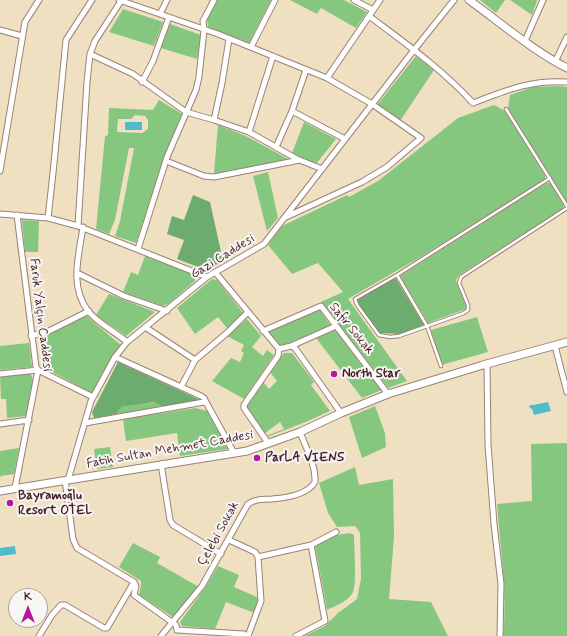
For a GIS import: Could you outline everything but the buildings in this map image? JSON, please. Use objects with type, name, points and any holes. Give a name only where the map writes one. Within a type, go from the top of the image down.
[{"type":"street","points":[[0,171],[25,22],[39,0]]},
{"type":"street","points":[[48,218],[66,40],[92,0]]},
{"type":"street","points":[[127,342],[89,311],[78,291],[76,273],[80,226],[87,82],[90,54],[95,41],[120,0],[229,38],[327,78],[372,104],[421,138],[386,166],[362,182],[285,217]]},
{"type":"street","points":[[160,14],[167,0]]},
{"type":"street","points":[[138,249],[166,161],[196,90],[199,77],[204,30],[203,20],[214,0]]},
{"type":"street","points":[[251,47],[275,0]]},
{"type":"street","points":[[354,0],[373,10]]},
{"type":"street","points":[[327,78],[380,0]]},
{"type":"street","name":"Gazi Caddesi","points":[[67,480],[93,397],[115,357],[127,342],[207,277],[264,244],[454,0]]},
{"type":"street","points":[[469,0],[555,62],[567,68]]},
{"type":"street","points":[[525,41],[543,0]]},
{"type":"street","points":[[369,16],[450,78],[473,102],[518,86],[532,83],[567,82]]},
{"type":"street","points":[[142,82],[154,61],[169,17]]},
{"type":"street","points":[[0,30],[22,36]]},
{"type":"street","points":[[555,62],[567,37]]},
{"type":"street","points":[[214,120],[222,83],[229,38]]},
{"type":"street","points":[[90,54],[133,74],[142,82],[186,112],[249,132],[300,160],[322,169]]},
{"type":"street","points":[[249,132],[273,56]]},
{"type":"street","points":[[276,147],[292,110],[306,70]]},
{"type":"street","points":[[292,110],[345,139]]},
{"type":"street","points":[[166,161],[204,176],[214,178],[300,160]]},
{"type":"street","points":[[0,214],[48,218],[80,226],[207,277]]},
{"type":"street","name":"Faruk Yalçın Caddesi","points":[[15,488],[38,370],[36,367],[31,336],[17,215]]},
{"type":"street","points":[[215,272],[279,349],[278,356],[244,405],[244,408],[268,443]]},
{"type":"street","points":[[76,273],[124,296],[167,311]]},
{"type":"street","name":"Safir Sokak","points":[[263,331],[321,306],[388,394]]},
{"type":"street","points":[[31,336],[49,331],[89,311]]},
{"type":"street","points":[[181,387],[195,360],[228,332],[248,312]]},
{"type":"street","points":[[279,349],[290,346],[336,326]]},
{"type":"street","points":[[144,327],[195,360]]},
{"type":"street","name":"Fatih Sultan Mehmet Caddesi","points":[[0,490],[247,451],[300,432],[388,394],[487,363],[567,342]]},
{"type":"street","points":[[290,346],[295,348],[341,413]]},
{"type":"street","points":[[555,346],[567,392]]},
{"type":"street","points":[[115,357],[204,398],[234,453]]},
{"type":"street","points":[[487,363],[489,453],[494,524],[501,584],[500,636]]},
{"type":"street","points":[[0,374],[38,370],[93,397]]},
{"type":"street","points":[[85,423],[204,402],[207,404]]},
{"type":"street","points":[[0,424],[29,420]]},
{"type":"street","name":"Çelebi Sokak","points":[[161,636],[194,598],[202,586],[248,504],[252,501],[274,499],[298,494],[308,490],[315,482],[312,463],[300,432]]},
{"type":"street","points":[[161,464],[170,520],[173,525],[221,554]]},
{"type":"street","points":[[67,480],[73,539],[77,548],[134,582],[136,586],[134,596],[176,625],[177,630],[191,633],[244,634],[247,636],[261,601],[258,557],[255,552],[229,540]]},
{"type":"street","points":[[258,557],[310,545],[336,532]]},
{"type":"street","points":[[296,636],[325,621],[310,545]]},
{"type":"street","points":[[39,636],[52,615],[61,605],[65,605],[104,628],[107,628],[134,582]]},
{"type":"lane","points":[[506,109],[550,178],[567,207],[458,280],[468,306],[468,310],[456,316],[399,336],[379,336],[357,305],[355,299],[397,275],[550,178]]},
{"type":"lane","points":[[397,275],[427,326],[442,366]]},
{"type":"green space","points":[[217,0],[271,0],[249,43],[208,27],[207,19]]},
{"type":"green space","points":[[290,0],[344,0],[367,12],[356,28],[321,8],[317,14]]},
{"type":"green space","points":[[480,0],[505,0],[496,13]]},
{"type":"green space","points":[[510,0],[536,0],[537,1],[532,15]]},
{"type":"green space","points":[[123,9],[163,22],[154,46],[109,32]]},
{"type":"green space","points":[[170,24],[201,35],[197,59],[161,48]]},
{"type":"green space","points":[[416,56],[434,70],[400,121],[377,105]]},
{"type":"green space","points":[[533,87],[567,87],[567,202],[508,109],[510,95]]},
{"type":"green space","points":[[159,100],[182,114],[168,148],[136,243],[115,236],[120,221],[134,148],[129,148],[115,220],[109,234],[96,229],[105,136],[108,135],[109,108],[153,110]],"holes":[[[135,115],[145,116],[148,120],[148,129],[142,133],[117,132],[118,119],[131,119]]]},
{"type":"green space","points":[[494,105],[505,111],[545,175],[545,180],[422,256],[348,299],[407,381],[388,388],[321,302],[343,292],[318,263],[292,274],[268,245],[282,226],[347,195],[349,197],[378,181],[458,118]]},
{"type":"green space","points":[[304,122],[336,139],[316,164],[292,153]]},
{"type":"green space","points":[[218,125],[246,136],[290,160],[222,174],[214,173]]},
{"type":"green space","points":[[268,172],[278,218],[267,231],[253,176]]},
{"type":"green space","points":[[546,183],[551,183],[564,204],[563,209],[459,275],[456,280],[466,305],[466,309],[428,323],[400,276]]},
{"type":"green space","points":[[193,195],[210,202],[223,261],[206,270],[177,259],[184,240],[167,234],[172,216],[184,220]]},
{"type":"green space","points":[[22,220],[39,221],[38,252],[25,252]]},
{"type":"green space","points":[[145,256],[194,274],[195,281],[168,304],[163,306],[123,292],[131,272],[138,275]]},
{"type":"green space","points":[[395,277],[424,325],[400,334],[379,333],[357,304],[357,300]]},
{"type":"green space","points":[[212,279],[217,280],[244,314],[227,328],[218,317],[195,334],[177,308]]},
{"type":"green space","points":[[109,294],[155,312],[126,336],[96,315]]},
{"type":"green space","points":[[320,310],[331,326],[279,347],[267,332]]},
{"type":"green space","points":[[86,315],[121,345],[92,393],[43,367],[39,339]]},
{"type":"green space","points":[[477,317],[488,352],[441,365],[431,330]]},
{"type":"green space","points":[[247,319],[261,336],[252,347],[263,356],[267,350],[274,355],[244,399],[212,381],[231,358],[240,362],[244,353],[241,351],[244,345],[227,336]]},
{"type":"green space","points":[[336,330],[382,390],[362,398],[316,338]]},
{"type":"green space","points":[[29,343],[32,367],[0,370],[0,346]]},
{"type":"green space","points":[[284,353],[292,353],[314,382],[311,385],[330,411],[267,437],[266,436],[284,429],[280,422],[264,434],[245,407],[270,370]],"holes":[[[270,372],[277,381],[269,389],[263,382]]]},
{"type":"green space","points":[[118,362],[198,399],[198,401],[164,407],[154,402],[121,407],[116,414],[94,418],[92,412]]},
{"type":"green space","points":[[30,373],[33,387],[27,416],[7,418],[6,399],[1,399],[0,376]]},
{"type":"green space","points":[[154,402],[164,407],[116,414],[120,407]]},
{"type":"green space","points":[[375,406],[385,433],[386,447],[362,458],[349,417]]},
{"type":"green space","points":[[195,408],[208,411],[228,447],[227,449],[180,456],[177,433],[126,441],[123,419]]},
{"type":"green space","points":[[567,443],[567,636],[503,636],[505,603],[497,504],[532,501],[531,444]]},
{"type":"green space","points":[[110,447],[113,467],[97,469],[94,449]]},
{"type":"green space","points":[[19,448],[14,474],[1,476],[0,478],[0,451]]},
{"type":"green space","points":[[355,467],[359,485],[393,479],[394,537],[389,599],[431,602],[448,636],[305,636],[325,626],[338,613],[357,599],[361,579],[360,533],[355,526],[337,527],[328,513],[319,483]]},
{"type":"green space","points":[[350,533],[354,535],[355,573],[353,592],[345,601],[327,610],[315,545],[337,535]]},
{"type":"green space","points":[[133,543],[160,557],[157,563],[199,587],[173,617],[139,595],[141,581],[119,567]]},
{"type":"green space","points":[[218,566],[239,575],[234,587],[259,598],[254,611],[252,612],[226,602],[215,629],[182,626],[180,622],[205,588]]},
{"type":"water","points":[[125,122],[142,122],[142,130],[125,130]]},
{"type":"water","points":[[548,402],[551,411],[534,415],[532,409],[529,407],[530,405]]},
{"type":"water","points":[[15,546],[16,554],[0,556],[0,548]]},
{"type":"place","name":"North Star","points":[[334,374]]},
{"type":"place","name":"ParLA VIENS","points":[[257,458]]},
{"type":"place","name":"Bayramoğlu Resort OTEL","points":[[10,503]]}]
